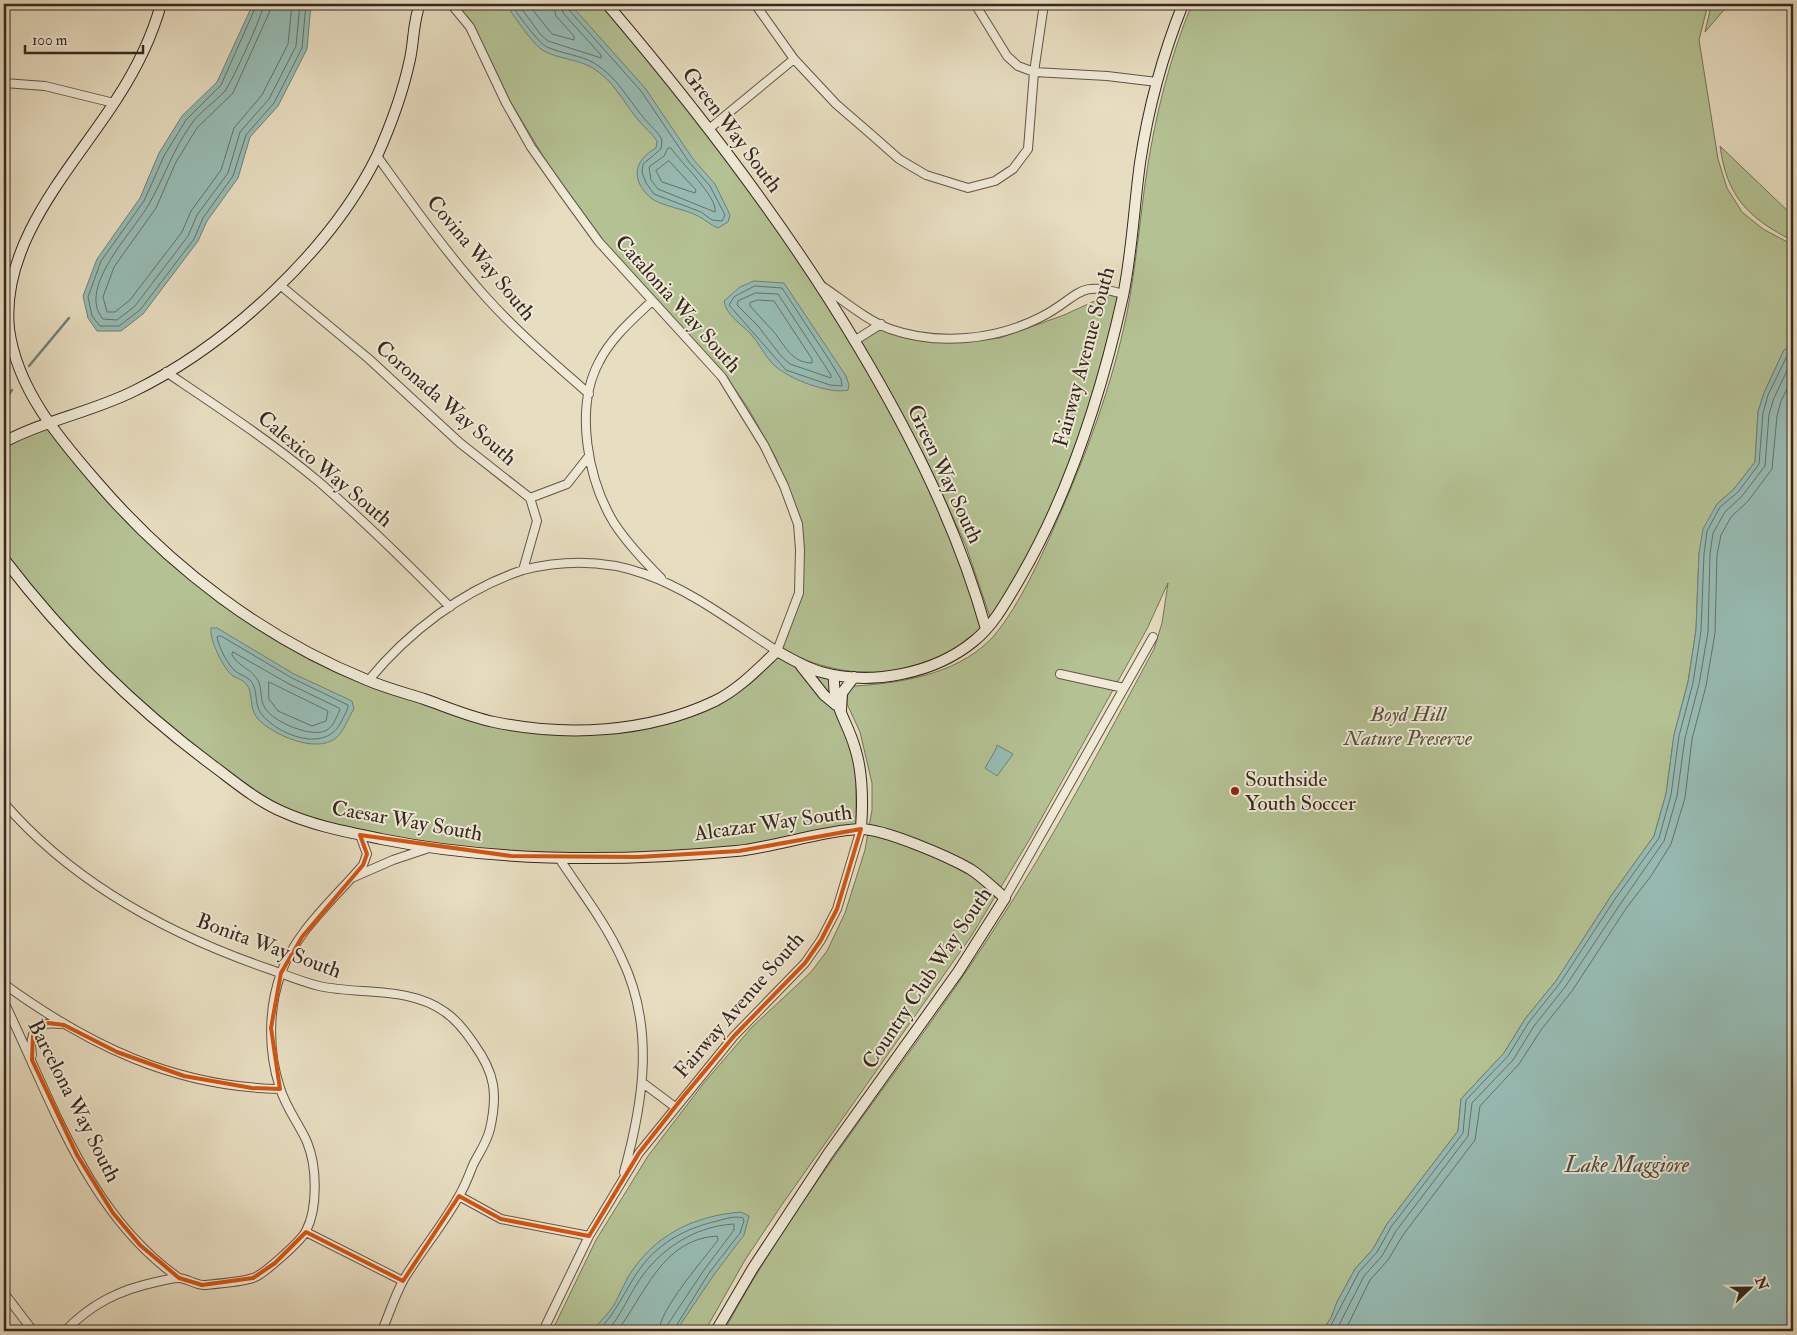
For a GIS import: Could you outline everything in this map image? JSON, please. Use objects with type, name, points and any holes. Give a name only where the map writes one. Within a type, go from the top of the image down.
[{"type":"street","points":[[161,4],[148,41],[114,103],[42,205],[20,252],[10,280],[8,326],[13,353],[24,382],[48,422],[127,517],[208,587],[273,633],[368,681],[493,721],[563,730],[602,730],[646,723],[716,700],[747,680],[777,651],[701,601],[662,580],[605,563],[578,561],[523,570],[485,586],[450,607],[388,656],[368,681]]},
{"type":"street","points":[[4,442],[48,422],[104,404],[134,391],[207,345],[280,285],[331,228],[357,192],[377,156],[398,105],[410,60],[420,4]]},
{"type":"street","name":"Catalonia Way South","points":[[451,4],[470,26],[506,103],[531,147],[599,242],[651,302],[690,340],[722,377],[764,445],[798,524],[798,593],[777,651]]},
{"type":"street","name":"Green Way South","points":[[606,4],[709,129],[821,285],[922,461],[960,547],[986,630]]},
{"type":"street","points":[[755,4],[794,59],[836,104],[899,159],[926,175],[968,188],[995,181],[1013,169],[1028,149],[1034,72],[1044,4]]},
{"type":"street","points":[[975,4],[1007,56],[1018,66],[1034,72],[1106,76],[1157,82]]},
{"type":"street","name":"Fairway Avenue South","points":[[777,651],[799,663],[834,675],[854,677],[887,676],[931,665],[973,642],[986,630],[1005,604],[1037,550],[1088,428],[1123,294],[1140,162],[1157,82],[1183,4]]},
{"type":"street","points":[[709,129],[794,59]]},
{"type":"street","points":[[4,83],[45,86],[114,103]]},
{"type":"street","name":"Covina Way South","points":[[377,156],[426,225],[484,295],[532,344],[589,394]]},
{"type":"street","name":"Coronada Way South","points":[[280,285],[370,359],[460,443],[530,498]]},
{"type":"street","name":"Green Way South","points":[[821,285],[889,328],[921,336],[961,338],[998,335],[1042,316],[1088,287],[1108,289],[1123,294]]},
{"type":"street","points":[[651,302],[626,325],[608,346],[592,378],[586,423],[589,456],[596,484],[614,522],[634,550],[662,580]]},
{"type":"street","points":[[854,341],[881,324]]},
{"type":"street","name":"Calexico Way South","points":[[166,372],[243,424],[316,480],[395,550],[450,607]]},
{"type":"street","points":[[523,570],[538,521],[530,498],[567,484],[589,456]]},
{"type":"street","name":"Caesar Way South","points":[[4,559],[84,652],[189,748],[246,791],[281,811],[316,824],[360,835],[431,848],[511,856],[559,858]]},
{"type":"street","name":"Country Club Way South","points":[[716,1331],[753,1268],[828,1154],[958,972],[1005,898],[1153,636]]},
{"type":"street","points":[[799,663],[824,695],[839,709]]},
{"type":"street","points":[[1060,674],[1124,688]]},
{"type":"street","name":"Fairway Avenue South","points":[[543,1331],[589,1236],[622,1181],[675,1107],[734,1036],[805,963],[821,940],[837,909],[861,829],[860,772],[856,750],[834,695],[834,675]]},
{"type":"street","points":[[839,709],[842,693],[854,677]]},
{"type":"street","name":"Bonita Way South","points":[[4,803],[18,819],[79,872],[140,913],[222,953],[332,989],[351,992],[383,992],[415,998],[444,1011],[464,1029],[487,1062],[493,1080],[494,1104],[489,1132],[459,1196],[403,1281],[382,1331]]},
{"type":"street","name":"Alcazar Way South","points":[[559,858],[638,857],[739,851],[861,829],[885,834],[972,870],[1005,898]]},
{"type":"street","points":[[65,1331],[79,1317],[103,1300],[130,1288],[180,1278],[202,1285],[253,1278],[275,1263],[306,1232],[314,1199],[314,1169],[307,1143],[280,1089],[273,1058],[271,1028],[281,973],[302,936],[363,865],[366,854],[360,835]]},
{"type":"street","points":[[352,878],[393,860],[431,848]]},
{"type":"street","points":[[559,858],[622,958],[633,989],[642,1024],[645,1054],[643,1083],[633,1142],[622,1181]]},
{"type":"street","points":[[4,984],[64,1025],[117,1052],[184,1076],[252,1088],[280,1089]]},
{"type":"street","name":"Barcelona Way South","points":[[4,1002],[77,1155],[114,1213],[147,1251],[180,1278]]},
{"type":"street","points":[[32,1060],[30,1041],[38,1026],[48,1023],[64,1025]]},
{"type":"street","points":[[643,1083],[675,1107]]},
{"type":"street","points":[[459,1196],[501,1219],[589,1236]]},
{"type":"street","points":[[306,1232],[403,1281]]},
{"type":"street","points":[[4,1293],[32,1331]]},
{"type":"highlighted area","points":[[861,829],[837,909],[821,940],[805,963],[734,1036],[639,1153],[589,1236],[501,1219],[459,1196],[403,1281],[306,1232],[275,1263],[253,1278],[202,1285],[179,1278],[140,1245],[113,1213],[77,1155],[32,1060],[33,1034],[48,1023],[64,1025],[117,1052],[184,1076],[252,1088],[280,1089],[271,1028],[281,973],[302,937],[363,865],[367,854],[360,835],[511,856],[638,857],[739,851]]},
{"type":"green space","points":[[456,4],[601,4],[672,89],[739,177],[802,267],[861,361],[914,453],[948,525],[983,625],[962,644],[939,657],[914,667],[860,672],[807,661],[782,649],[801,599],[804,549],[800,521],[776,458],[748,408],[720,368],[616,258],[555,176],[510,101],[472,22]]},
{"type":"green space","name":"Boyd Hill Nature Preserve","points":[[1192,4],[1708,4],[1699,40],[1718,159],[1727,188],[1742,212],[1763,229],[1793,245],[1793,345],[1784,350],[1764,393],[1758,412],[1755,462],[1734,489],[1717,504],[1699,553],[1696,630],[1688,682],[1674,735],[1666,794],[1654,836],[1611,896],[1556,981],[1525,1019],[1504,1053],[1461,1099],[1458,1131],[1387,1224],[1373,1249],[1355,1269],[1337,1302],[1331,1318],[1322,1331],[724,1331],[786,1228],[854,1128],[960,981],[1036,862],[1154,649],[1162,623],[1168,583],[1147,629],[1031,837],[972,935],[781,1206],[745,1260],[705,1331],[552,1331],[596,1240],[648,1156],[703,1084],[752,1027],[811,972],[827,951],[845,913],[865,850],[872,810],[872,783],[860,732],[847,704],[848,690],[855,686],[926,675],[960,662],[975,653],[989,641],[1008,617],[1050,537],[1078,472],[1114,367],[1127,313],[1147,170],[1155,127],[1170,65]]},
{"type":"green space","points":[[1712,4],[1729,4],[1705,32],[1711,6]]},
{"type":"green space","points":[[1720,146],[1793,216],[1793,241],[1764,224],[1752,215],[1743,204],[1728,180]]},
{"type":"green space","points":[[1110,294],[1118,297],[1097,380],[1070,464],[1035,544],[1014,581],[990,617],[966,546],[926,459],[860,342],[880,329],[921,341],[961,342],[1000,338],[1064,315]]},
{"type":"green space","points":[[44,429],[50,430],[126,522],[220,604],[303,656],[327,667],[450,713],[601,734],[717,704],[777,656],[836,678],[856,773],[856,825],[739,847],[638,853],[512,852],[431,844],[318,820],[283,808],[249,787],[192,745],[121,682],[87,649],[19,572],[4,552],[4,449],[26,436]]},
{"type":"water","points":[[253,4],[311,4],[307,49],[278,106],[250,137],[238,178],[207,221],[198,241],[143,314],[121,331],[97,331],[88,318],[83,296],[97,259],[140,198],[159,153],[182,116],[217,82]]},
{"type":"water","points":[[506,4],[570,4],[645,88],[693,159],[715,184],[730,215],[728,222],[718,228],[693,214],[651,198],[640,184],[637,171],[643,158],[656,148],[657,141],[655,138],[639,121],[606,78],[585,64],[544,51],[535,43]]},
{"type":"water","points":[[754,281],[784,283],[846,376],[849,385],[848,390],[840,391],[820,388],[788,375],[770,360],[750,333],[730,315],[724,301],[740,287]]},
{"type":"water","name":"Lake Maggiore","points":[[1793,345],[1793,1331],[1322,1331],[1331,1318],[1337,1302],[1355,1269],[1373,1249],[1387,1224],[1458,1131],[1461,1099],[1504,1053],[1525,1019],[1556,981],[1611,896],[1654,836],[1666,794],[1674,735],[1688,682],[1696,630],[1699,553],[1703,529],[1717,504],[1734,489],[1755,462],[1758,412],[1764,393],[1784,350]]},
{"type":"water","points":[[211,628],[217,628],[294,674],[352,701],[354,709],[339,735],[328,742],[306,743],[284,736],[265,725],[255,715],[248,687],[243,681],[229,673],[222,661],[212,639]]},
{"type":"water","points":[[997,745],[1013,754],[997,776],[985,768]]},
{"type":"water","points":[[741,1212],[749,1216],[744,1235],[713,1276],[676,1331],[592,1331],[614,1305],[638,1262],[663,1239],[691,1223],[723,1214]]},
{"type":"waterway","points":[[29,366],[69,318]]},
{"type":"waterway","points":[[4,401],[12,390]]},
{"type":"place","name":"Southside Youth Soccer","points":[[1235,791]]}]
